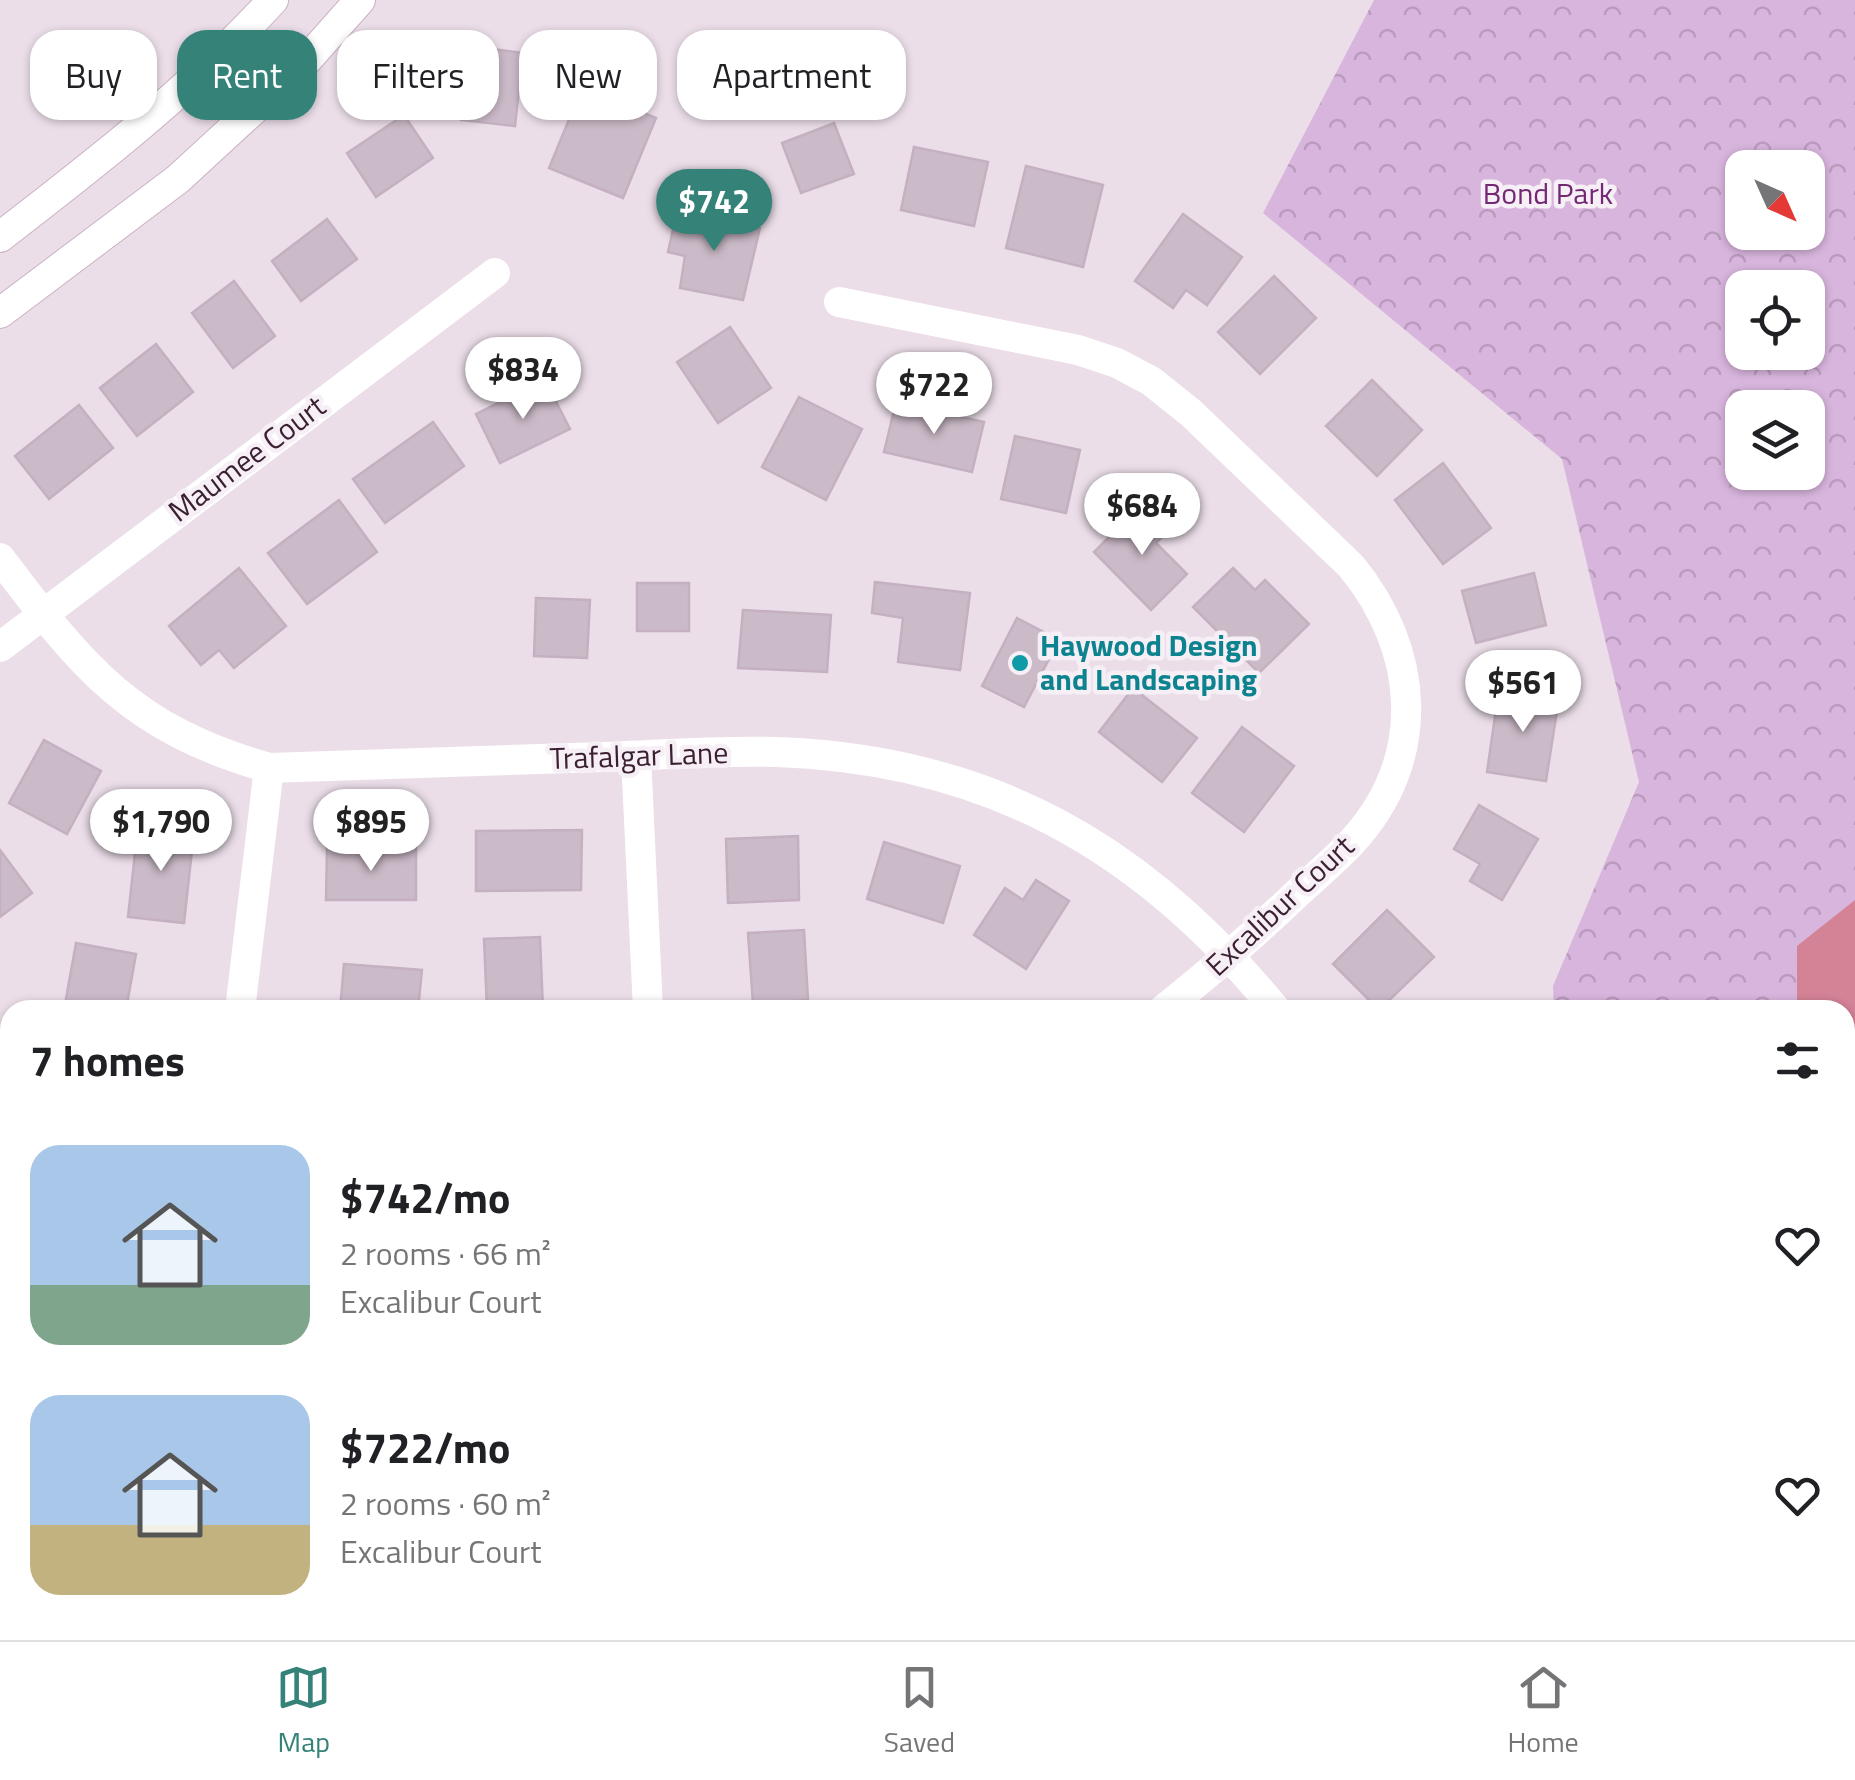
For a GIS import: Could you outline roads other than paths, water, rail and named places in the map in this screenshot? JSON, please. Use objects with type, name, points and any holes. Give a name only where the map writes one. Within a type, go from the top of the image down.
[{"type":"street","points":[[0,237],[122,144],[197,78],[272,0]]},
{"type":"street","points":[[0,312],[178,179],[304,63],[360,0]]},
{"type":"street","name":"Maumee Court","points":[[0,647],[495,272]]},
{"type":"street","name":"Excalibur Court","points":[[839,302],[1078,350],[1152,381],[1338,553],[1378,599],[1404,671],[1407,711],[1392,781],[1352,842],[1228,958],[1176,1000]]},
{"type":"street","name":"Trafalgar Lane","points":[[0,558],[42,614],[126,703],[209,751],[269,768],[776,752],[894,764],[980,790],[1062,824],[1106,848],[1149,880],[1267,1000]]},
{"type":"street","points":[[636,756],[648,1000]]},
{"type":"street","points":[[241,1000],[269,768]]},
{"type":"place","name":"Haywood Design and Landscaping","points":[[1020,663]]},
{"type":"park label","name":"Bond Park","points":[[1548,194]]}]
